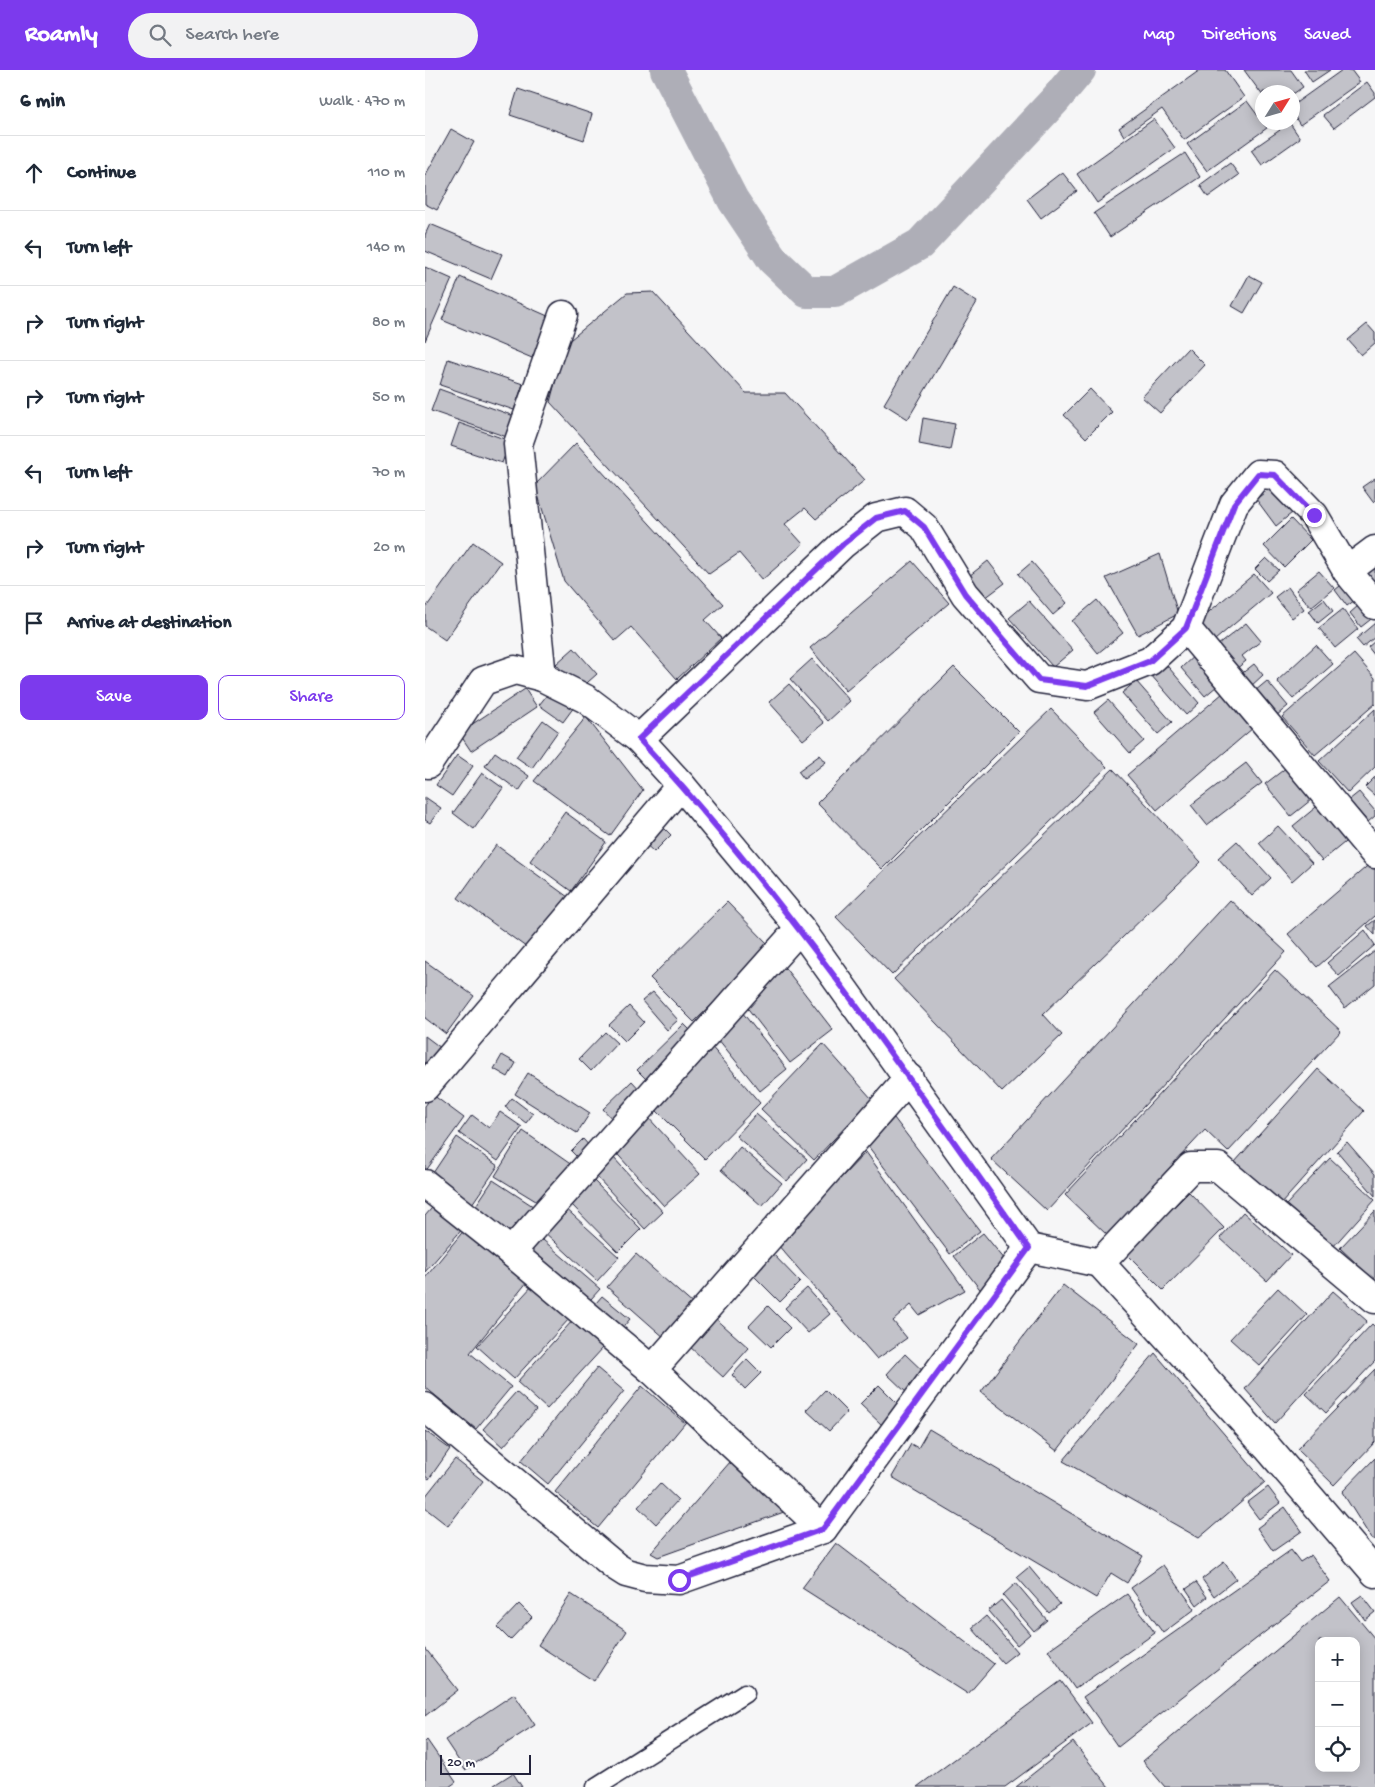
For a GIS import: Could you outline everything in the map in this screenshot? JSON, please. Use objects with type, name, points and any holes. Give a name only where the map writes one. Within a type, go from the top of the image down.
[{"type":"street","points":[[542,677],[518,444],[563,315]]},
{"type":"street","points":[[639,739],[843,544],[876,518],[905,511],[924,527],[965,594],[1039,680],[1087,686],[1150,661],[1186,628],[1234,504],[1258,474],[1275,475],[1314,515],[1347,571],[1375,605]]},
{"type":"street","points":[[1347,571],[1375,550]]},
{"type":"street","points":[[1186,628],[1375,854]]},
{"type":"street","points":[[426,764],[483,681],[515,670],[542,677],[586,699],[639,739],[681,784],[801,928],[1029,1248],[1100,1263],[1267,1447],[1375,1573]]},
{"type":"street","points":[[425,1088],[681,784]]},
{"type":"street","points":[[511,1252],[801,928]]},
{"type":"street","points":[[652,1370],[909,1078]]},
{"type":"street","points":[[1100,1263],[1191,1167],[1218,1167],[1375,1299]]},
{"type":"street","points":[[425,1184],[511,1252],[652,1370],[823,1529]]},
{"type":"street","points":[[425,1407],[626,1574],[645,1578],[679,1580],[823,1529],[1029,1248]]},
{"type":"lane","points":[[596,1787],[745,1693]]},
{"type":"building","points":[[1200,70],[1225,70],[1244,97],[1184,140],[1162,109],[1124,136],[1119,128]]},
{"type":"building","points":[[1244,70],[1291,70],[1303,87],[1300,89],[1300,85],[1255,85]]},
{"type":"building","points":[[1304,70],[1330,70],[1312,82]]},
{"type":"building","points":[[1342,70],[1351,70],[1360,82],[1300,125],[1300,100]]},
{"type":"building","points":[[1367,82],[1375,93],[1375,97],[1334,128],[1323,115]]},
{"type":"building","points":[[518,89],[592,114],[584,140],[510,115]]},
{"type":"building","points":[[1247,101],[1255,112],[1255,130],[1264,130],[1207,171],[1187,144]]},
{"type":"building","points":[[1154,119],[1175,148],[1097,203],[1077,174]]},
{"type":"building","points":[[451,129],[474,142],[437,210],[425,204],[425,176]]},
{"type":"building","points":[[1280,130],[1294,130],[1300,138],[1262,165],[1251,150]]},
{"type":"building","points":[[1185,153],[1200,177],[1110,237],[1094,213]]},
{"type":"building","points":[[1230,163],[1239,175],[1208,197],[1200,185]]},
{"type":"building","points":[[1062,172],[1077,191],[1041,218],[1027,199]]},
{"type":"building","points":[[430,224],[502,254],[491,279],[425,251],[425,235]]},
{"type":"building","points":[[425,267],[452,279],[425,341]]},
{"type":"building","points":[[1249,275],[1262,282],[1244,313],[1232,306]]},
{"type":"building","points":[[460,277],[550,317],[532,358],[442,320]]},
{"type":"building","points":[[953,287],[977,302],[908,419],[884,404]]},
{"type":"building","points":[[653,292],[746,393],[785,393],[865,480],[816,519],[805,508],[785,524],[803,544],[762,580],[739,553],[709,574],[550,402],[565,344],[627,293]]},
{"type":"building","points":[[1367,324],[1375,333],[1375,343],[1361,355],[1348,340]]},
{"type":"building","points":[[1188,348],[1205,365],[1160,413],[1142,397]]},
{"type":"building","points":[[448,359],[523,384],[514,410],[440,385]]},
{"type":"building","points":[[439,389],[514,416],[507,437],[431,411]]},
{"type":"building","points":[[1090,389],[1112,412],[1086,438],[1064,415]]},
{"type":"building","points":[[923,418],[955,424],[950,450],[919,444]]},
{"type":"building","points":[[459,423],[510,441],[502,463],[451,446]]},
{"type":"building","points":[[576,443],[723,604],[705,620],[721,638],[677,679],[631,627],[615,641],[564,581],[535,485]]},
{"type":"building","points":[[1375,478],[1375,500],[1373,502],[1362,487]]},
{"type":"building","points":[[1271,488],[1292,513],[1276,526],[1256,499]]},
{"type":"building","points":[[1291,519],[1311,540],[1284,567],[1264,546]]},
{"type":"building","points":[[473,542],[501,562],[445,640],[425,626],[425,609]]},
{"type":"building","points":[[1160,554],[1178,614],[1138,635],[1106,578]]},
{"type":"building","points":[[1266,558],[1279,570],[1267,581],[1255,569]]},
{"type":"building","points":[[1375,559],[1375,592],[1357,572]]},
{"type":"building","points":[[912,561],[949,603],[846,691],[810,648]]},
{"type":"building","points":[[988,561],[1005,583],[985,598],[969,576]]},
{"type":"building","points":[[1032,562],[1067,603],[1053,615],[1018,574]]},
{"type":"building","points":[[1319,571],[1334,588],[1311,607],[1296,590]]},
{"type":"building","points":[[1254,574],[1271,593],[1215,640],[1198,621]]},
{"type":"building","points":[[1350,578],[1362,595],[1347,606],[1335,590]]},
{"type":"building","points":[[1288,587],[1304,609],[1292,618],[1275,597]]},
{"type":"building","points":[[1367,598],[1375,616],[1361,627],[1350,613]]},
{"type":"building","points":[[1324,599],[1333,611],[1318,623],[1309,611]]},
{"type":"building","points":[[1097,600],[1123,633],[1098,653],[1072,621]]},
{"type":"building","points":[[1029,601],[1073,650],[1053,667],[1009,618]]},
{"type":"building","points":[[1343,609],[1358,629],[1335,648],[1319,628]]},
{"type":"building","points":[[1246,623],[1261,641],[1242,656],[1246,661],[1231,673],[1213,649]]},
{"type":"building","points":[[1375,623],[1375,637],[1363,647],[1356,639]]},
{"type":"building","points":[[1375,641],[1375,656],[1368,647]]},
{"type":"building","points":[[1316,645],[1333,664],[1293,699],[1277,681]]},
{"type":"building","points":[[574,648],[597,674],[579,690],[556,664]]},
{"type":"building","points":[[1198,652],[1223,681],[1205,696],[1181,668]]},
{"type":"building","points":[[1354,654],[1375,678],[1375,704],[1315,755],[1282,717]]},
{"type":"building","points":[[812,659],[850,701],[828,721],[790,679]]},
{"type":"building","points":[[1164,662],[1199,703],[1186,715],[1150,674]]},
{"type":"building","points":[[1254,664],[1263,675],[1250,687],[1240,675]]},
{"type":"building","points":[[954,667],[1019,732],[882,869],[817,803]]},
{"type":"building","points":[[1136,681],[1172,722],[1158,734],[1122,693]]},
{"type":"building","points":[[1267,681],[1288,706],[1276,716],[1255,691]]},
{"type":"building","points":[[789,684],[824,723],[803,740],[769,702]]},
{"type":"building","points":[[1230,687],[1260,722],[1157,810],[1127,775]]},
{"type":"building","points":[[525,689],[537,707],[471,751],[459,733]]},
{"type":"building","points":[[551,690],[574,707],[563,722],[539,705]]},
{"type":"building","points":[[1108,700],[1144,741],[1130,753],[1094,712]]},
{"type":"building","points":[[1051,709],[1107,767],[892,975],[836,917]]},
{"type":"building","points":[[1375,709],[1375,767],[1348,793],[1319,761]]},
{"type":"building","points":[[586,717],[643,790],[610,836],[534,781]]},
{"type":"building","points":[[543,720],[558,731],[532,768],[516,757]]},
{"type":"building","points":[[495,752],[529,776],[519,791],[485,766]]},
{"type":"building","points":[[457,755],[473,766],[452,796],[436,785]]},
{"type":"building","points":[[820,755],[826,762],[804,779],[798,771]]},
{"type":"building","points":[[1246,763],[1262,783],[1207,825],[1191,805]]},
{"type":"building","points":[[1291,764],[1316,796],[1291,816],[1265,784]]},
{"type":"building","points":[[1113,769],[1201,862],[1043,1014],[1062,1035],[1002,1092],[894,979]]},
{"type":"building","points":[[482,773],[503,788],[474,829],[453,813]]},
{"type":"building","points":[[1375,777],[1375,796],[1365,787]]},
{"type":"building","points":[[1359,792],[1375,811],[1375,816],[1368,822],[1349,800]]},
{"type":"building","points":[[425,797],[441,808],[430,823],[425,820]]},
{"type":"building","points":[[1321,803],[1350,838],[1322,861],[1293,826]]},
{"type":"building","points":[[565,812],[606,842],[571,891],[530,861]]},
{"type":"building","points":[[659,823],[671,835],[654,852],[642,841]]},
{"type":"building","points":[[1278,826],[1312,863],[1292,881],[1259,843]]},
{"type":"building","points":[[1237,841],[1271,878],[1252,896],[1218,858]]},
{"type":"building","points":[[496,845],[568,897],[530,950],[458,898]]},
{"type":"building","points":[[1372,862],[1375,866],[1375,916],[1317,967],[1288,934]]},
{"type":"building","points":[[1230,900],[1286,952],[1047,1211],[991,1159]]},
{"type":"building","points":[[727,902],[771,947],[694,1022],[650,978]]},
{"type":"building","points":[[1375,920],[1375,935],[1367,926]]},
{"type":"building","points":[[1365,930],[1375,945],[1339,976],[1327,963]]},
{"type":"building","points":[[1375,951],[1375,984],[1345,1008],[1329,987]]},
{"type":"building","points":[[425,961],[474,996],[446,1034],[425,1018]]},
{"type":"building","points":[[785,968],[833,1030],[790,1063],[742,1001]]},
{"type":"building","points":[[1275,970],[1341,1031],[1228,1152],[1205,1130],[1107,1235],[1065,1195]]},
{"type":"building","points":[[653,992],[678,1020],[667,1030],[642,1001]]},
{"type":"building","points":[[629,1006],[644,1022],[625,1041],[609,1025]]},
{"type":"building","points":[[742,1012],[787,1069],[760,1091],[714,1034]]},
{"type":"building","points":[[684,1024],[697,1037],[650,1083],[637,1070]]},
{"type":"building","points":[[605,1032],[617,1043],[591,1071],[579,1059]]},
{"type":"building","points":[[425,1036],[441,1048],[425,1070]]},
{"type":"building","points":[[823,1044],[872,1099],[814,1160],[761,1109]]},
{"type":"building","points":[[710,1045],[760,1103],[705,1159],[651,1105]]},
{"type":"building","points":[[502,1055],[516,1063],[508,1077],[494,1069]]},
{"type":"building","points":[[1318,1069],[1364,1111],[1280,1205],[1234,1163]]},
{"type":"building","points":[[528,1073],[590,1113],[577,1133],[515,1094]]},
{"type":"building","points":[[632,1081],[643,1093],[614,1121],[603,1109]]},
{"type":"building","points":[[433,1095],[464,1118],[425,1172],[425,1106]]},
{"type":"building","points":[[512,1098],[533,1114],[526,1123],[505,1107]]},
{"type":"building","points":[[500,1112],[522,1127],[498,1161],[459,1133],[472,1115],[489,1128]]},
{"type":"building","points":[[756,1114],[807,1159],[787,1181],[736,1136]]},
{"type":"building","points":[[646,1115],[700,1174],[664,1206],[611,1147]]},
{"type":"building","points":[[894,1118],[980,1231],[950,1254],[868,1146]]},
{"type":"building","points":[[523,1131],[579,1170],[544,1206],[495,1176]]},
{"type":"building","points":[[457,1137],[498,1166],[472,1204],[431,1176]]},
{"type":"building","points":[[583,1139],[591,1148],[579,1159],[571,1151]]},
{"type":"building","points":[[1347,1142],[1375,1174],[1375,1196],[1337,1151]]},
{"type":"building","points":[[740,1147],[782,1183],[762,1206],[721,1170]]},
{"type":"building","points":[[866,1152],[965,1290],[919,1315],[911,1305],[893,1321],[907,1338],[877,1359],[777,1244]]},
{"type":"building","points":[[613,1157],[663,1212],[645,1229],[595,1175]]},
{"type":"building","points":[[1330,1158],[1375,1200],[1332,1248],[1286,1205]]},
{"type":"building","points":[[592,1179],[641,1229],[618,1252],[569,1202]]},
{"type":"building","points":[[493,1180],[539,1210],[519,1240],[473,1210]]},
{"type":"building","points":[[1189,1192],[1224,1228],[1163,1290],[1127,1254]]},
{"type":"building","points":[[437,1202],[464,1227],[425,1272],[425,1216]]},
{"type":"building","points":[[562,1205],[619,1257],[597,1281],[541,1229]]},
{"type":"building","points":[[1375,1211],[1375,1281],[1340,1248]]},
{"type":"building","points":[[1243,1212],[1291,1255],[1267,1281],[1220,1238]]},
{"type":"building","points":[[465,1229],[528,1281],[470,1353],[511,1387],[476,1429],[425,1387],[425,1278]]},
{"type":"building","points":[[983,1233],[1010,1266],[986,1297],[954,1256]]},
{"type":"building","points":[[536,1234],[600,1289],[582,1309],[519,1254]]},
{"type":"building","points":[[771,1252],[800,1282],[780,1302],[750,1272]]},
{"type":"building","points":[[636,1254],[695,1306],[666,1339],[607,1287]]},
{"type":"building","points":[[533,1285],[570,1318],[514,1379],[477,1346]]},
{"type":"building","points":[[1063,1285],[1139,1344],[1057,1451],[981,1392]]},
{"type":"building","points":[[807,1288],[830,1314],[808,1333],[785,1308]]},
{"type":"building","points":[[1278,1288],[1307,1315],[1260,1366],[1230,1339]]},
{"type":"building","points":[[1333,1291],[1367,1321],[1275,1423],[1245,1389]]},
{"type":"building","points":[[602,1296],[630,1319],[618,1333],[590,1310]]},
{"type":"building","points":[[768,1306],[790,1328],[771,1347],[749,1326]]},
{"type":"building","points":[[714,1317],[749,1348],[723,1377],[689,1346]]},
{"type":"building","points":[[573,1320],[603,1348],[547,1409],[517,1382]]},
{"type":"building","points":[[1372,1324],[1375,1327],[1375,1361],[1326,1413],[1306,1394]]},
{"type":"building","points":[[1155,1353],[1265,1482],[1199,1538],[1063,1461]]},
{"type":"building","points":[[905,1354],[928,1376],[909,1395],[887,1374]]},
{"type":"building","points":[[747,1359],[761,1373],[745,1389],[732,1375]]},
{"type":"building","points":[[597,1368],[624,1391],[548,1484],[521,1461]]},
{"type":"building","points":[[1375,1369],[1375,1442],[1334,1485],[1297,1449]]},
{"type":"building","points":[[879,1385],[901,1407],[883,1426],[860,1404]]},
{"type":"building","points":[[642,1386],[685,1423],[598,1528],[555,1492]]},
{"type":"building","points":[[825,1390],[847,1412],[829,1431],[806,1410]]},
{"type":"building","points":[[516,1392],[536,1410],[503,1447],[483,1429]]},
{"type":"building","points":[[929,1429],[1143,1556],[1127,1583],[1111,1573],[1096,1598],[892,1477],[911,1444],[918,1448]]},
{"type":"building","points":[[425,1431],[450,1449],[429,1479],[425,1476]]},
{"type":"building","points":[[737,1454],[798,1507],[658,1557],[651,1553]]},
{"type":"building","points":[[1375,1458],[1375,1540],[1371,1538],[1342,1492]]},
{"type":"building","points":[[455,1459],[483,1481],[448,1526],[425,1508],[425,1497]]},
{"type":"building","points":[[660,1483],[678,1500],[656,1524],[638,1507]]},
{"type":"building","points":[[1268,1487],[1280,1503],[1259,1519],[1247,1503]]},
{"type":"building","points":[[1285,1507],[1302,1531],[1273,1551],[1257,1528]]},
{"type":"building","points":[[836,1543],[994,1664],[968,1694],[802,1588]]},
{"type":"building","points":[[1291,1550],[1300,1562],[1311,1555],[1330,1581],[1118,1747],[1083,1697]]},
{"type":"building","points":[[1224,1562],[1236,1579],[1214,1596],[1202,1579]]},
{"type":"building","points":[[1163,1565],[1195,1609],[1163,1633],[1131,1588]]},
{"type":"building","points":[[1029,1567],[1060,1604],[1049,1613],[1017,1577]]},
{"type":"building","points":[[1196,1582],[1207,1597],[1197,1605],[1186,1589]]},
{"type":"building","points":[[1016,1583],[1047,1620],[1034,1631],[1003,1595]]},
{"type":"building","points":[[571,1594],[627,1631],[594,1681],[538,1645]]},
{"type":"building","points":[[1127,1594],[1155,1633],[1075,1689],[1048,1650]]},
{"type":"building","points":[[1362,1595],[1375,1612],[1365,1620],[1352,1602]]},
{"type":"building","points":[[1340,1597],[1375,1639],[1375,1787],[1165,1787],[1143,1761]]},
{"type":"building","points":[[1001,1600],[1030,1634],[1017,1645],[988,1611]]},
{"type":"building","points":[[519,1604],[532,1617],[510,1640],[497,1627]]},
{"type":"building","points":[[986,1616],[1017,1652],[1003,1663],[972,1628]]},
{"type":"building","points":[[425,1648],[458,1690],[425,1716]]},
{"type":"building","points":[[1061,1681],[1092,1723],[1005,1787],[917,1787]]},
{"type":"building","points":[[514,1694],[535,1725],[465,1770],[445,1740]]},
{"type":"building","points":[[427,1740],[456,1782],[449,1787],[425,1787],[425,1742]]},
{"type":"building","points":[[1073,1742],[1109,1787],[1016,1787]]},
{"type":"building","points":[[513,1773],[522,1787],[491,1787]]},
{"type":"waterway","points":[[666,70],[733,200],[773,260],[807,292],[835,292],[920,244],[1055,100],[1080,70]]},
{"type":"route","points":[[679,1580],[823,1529],[1029,1248],[801,928],[681,784],[639,739],[843,544],[876,518],[905,511],[924,527],[965,594],[1039,680],[1087,686],[1150,661],[1186,628],[1234,504],[1258,474],[1275,475],[1314,515]]}]
